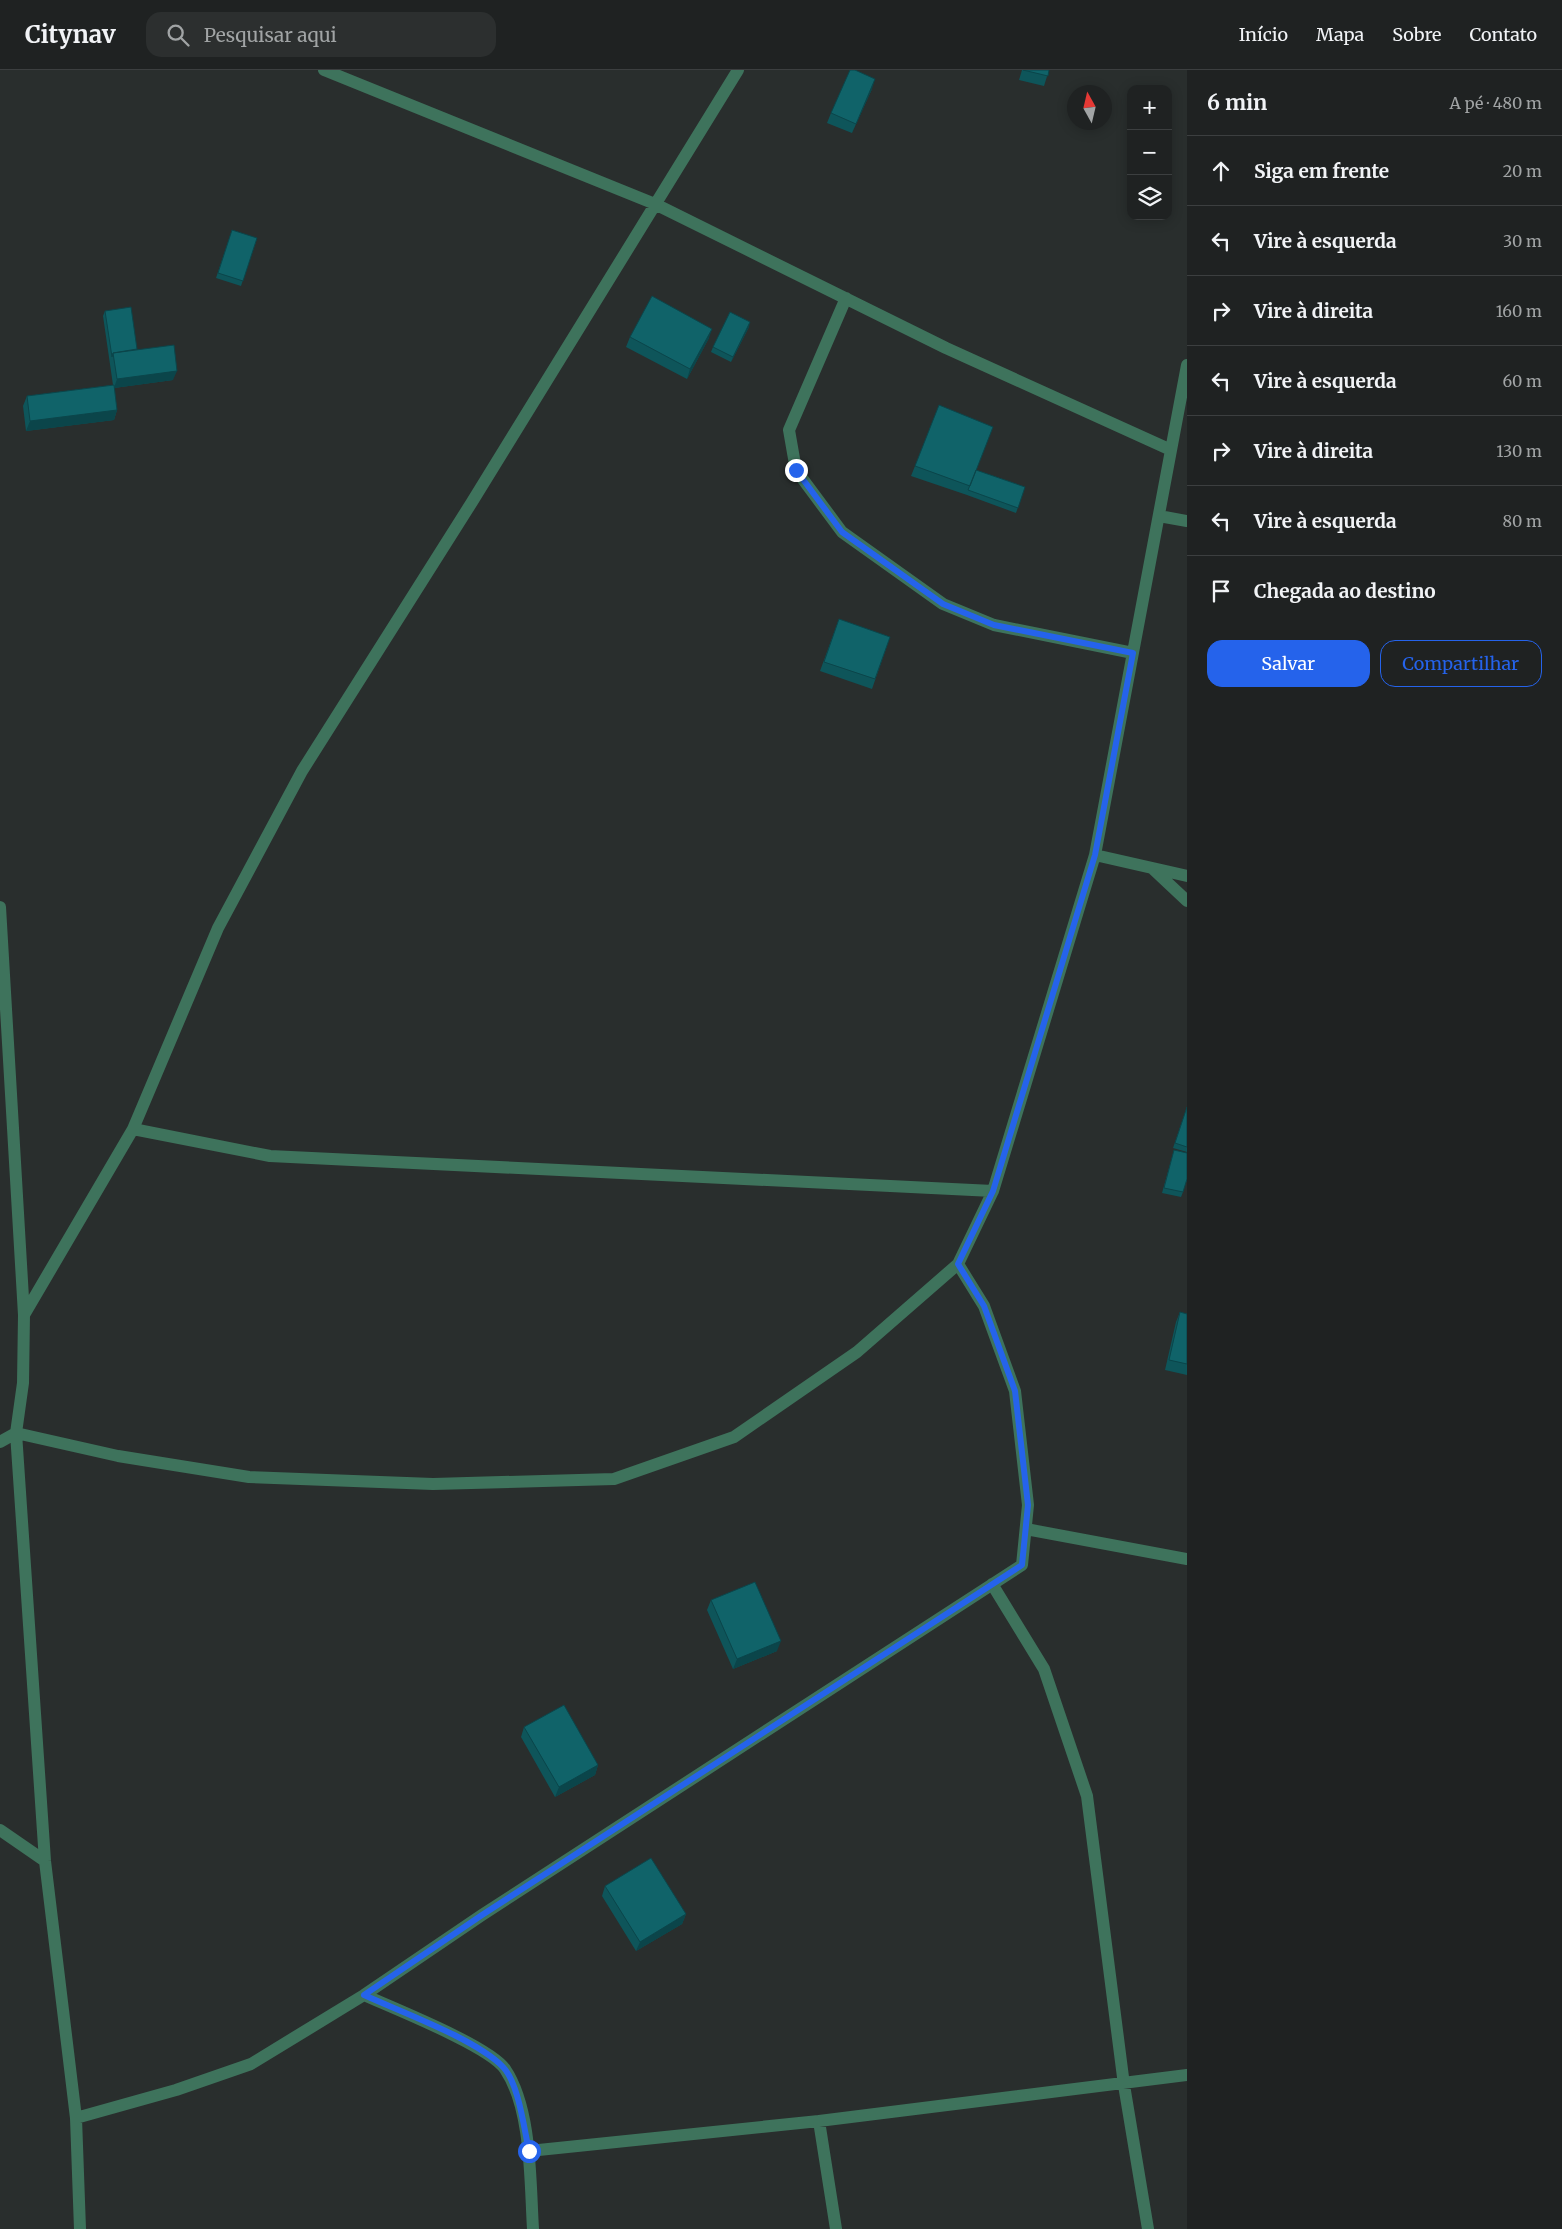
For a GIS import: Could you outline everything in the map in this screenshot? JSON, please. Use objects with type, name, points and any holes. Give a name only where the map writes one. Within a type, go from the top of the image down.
[{"type":"street","points":[[324,70],[655,204],[946,348],[1171,450]]},
{"type":"street","points":[[24,1315],[133,1129],[218,928],[302,771],[472,502],[738,70]]},
{"type":"street","points":[[846,298],[789,430],[796,470],[842,532],[943,604],[994,625],[1133,653]]},
{"type":"street","points":[[0,1442],[16,1433],[118,1456],[249,1477],[433,1484],[614,1479],[734,1437],[857,1352],[958,1264],[993,1191],[1095,855],[1187,364]]},
{"type":"street","points":[[1159,516],[1187,521]]},
{"type":"street","points":[[1095,855],[1187,876]]},
{"type":"street","points":[[1154,870],[1187,901]]},
{"type":"street","points":[[0,906],[24,1315],[23,1383],[16,1433],[45,1861],[76,2118],[80,2229]]},
{"type":"street","points":[[133,1129],[270,1156],[993,1191]]},
{"type":"street","points":[[76,2118],[176,2090],[251,2064],[364,1995],[482,1915],[1022,1565],[1028,1505],[1015,1391],[984,1306],[958,1264]]},
{"type":"street","points":[[1026,1529],[1187,1559]]},
{"type":"street","points":[[992,1584],[1044,1669],[1087,1796],[1124,2085],[1148,2229]]},
{"type":"street","points":[[0,1830],[45,1861]]},
{"type":"street","points":[[364,1995],[476,2047],[504,2068],[519,2100],[529,2151],[533,2229]]},
{"type":"street","points":[[529,2151],[819,2121],[1124,2085],[1187,2075]]},
{"type":"street","points":[[819,2121],[836,2229]]},
{"type":"building","points":[[850,70],[855,70],[875,79],[856,124],[831,113]]},
{"type":"building","points":[[1023,70],[1049,70],[1048,76]]},
{"type":"building","points":[[232,230],[257,238],[243,281],[218,273]]},
{"type":"building","points":[[652,296],[712,329],[690,369],[630,337]]},
{"type":"building","points":[[131,307],[137,349],[113,353],[112,357],[105,311]]},
{"type":"building","points":[[730,312],[750,322],[733,357],[713,347]]},
{"type":"building","points":[[174,345],[177,371],[117,379],[113,353]]},
{"type":"building","points":[[114,385],[117,410],[30,421],[27,396]]},
{"type":"building","points":[[939,405],[993,427],[970,486],[915,466]]},
{"type":"building","points":[[976,470],[1025,487],[1018,508],[968,490]]},
{"type":"building","points":[[839,619],[890,637],[875,679],[824,662]]},
{"type":"building","points":[[1187,1107],[1187,1147],[1175,1143]]},
{"type":"building","points":[[1174,1150],[1187,1153],[1187,1179],[1183,1192],[1164,1188]]},
{"type":"building","points":[[1180,1312],[1187,1314],[1187,1364],[1169,1360]]},
{"type":"building","points":[[755,1582],[781,1641],[737,1659],[711,1600]]},
{"type":"building","points":[[564,1705],[598,1765],[559,1787],[524,1727]]},
{"type":"building","points":[[651,1858],[686,1914],[640,1942],[605,1886]]},
{"type":"route","points":[[529,2151],[519,2100],[504,2068],[476,2047],[364,1995],[482,1915],[1022,1565],[1028,1505],[1015,1391],[984,1306],[958,1264],[993,1191],[1095,855],[1133,653],[994,625],[943,604],[842,532],[796,470]]}]
